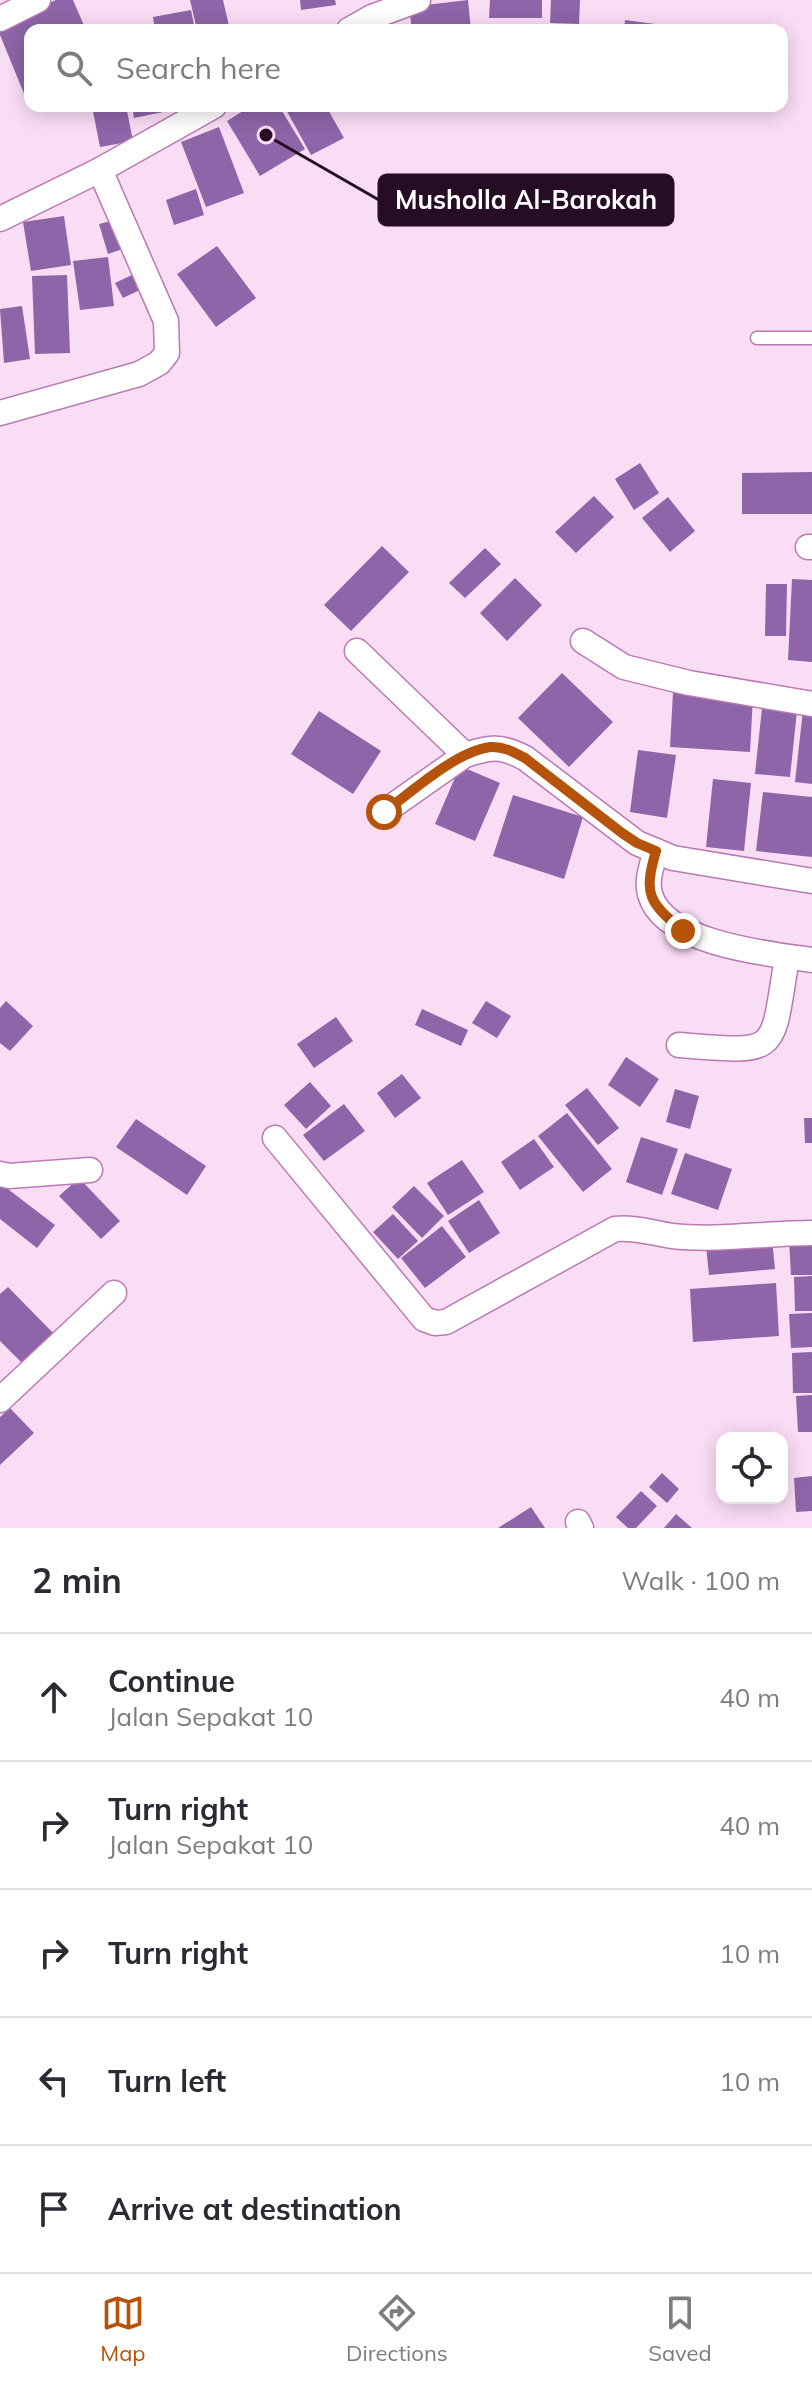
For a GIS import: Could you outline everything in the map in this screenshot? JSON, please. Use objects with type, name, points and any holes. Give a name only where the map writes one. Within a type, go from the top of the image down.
[{"type":"street","points":[[0,19],[38,0]]},
{"type":"street","points":[[360,24],[418,0]]},
{"type":"street","points":[[0,219],[100,170],[203,112]]},
{"type":"street","points":[[0,413],[139,374],[159,363],[167,353],[166,321],[100,170]]},
{"type":"street","points":[[583,641],[624,667],[689,683],[812,704]]},
{"type":"street","points":[[357,651],[465,755]]},
{"type":"street","points":[[384,812],[465,755],[492,747],[509,749],[629,838],[656,851],[673,858],[812,881]]},
{"type":"street","points":[[656,851],[649,874],[650,895],[657,909],[683,931],[746,951],[812,960]]},
{"type":"street","points":[[679,1045],[746,1050],[760,1047],[769,1040],[776,1027],[787,957]]},
{"type":"street","points":[[275,1138],[424,1319],[435,1323],[446,1322],[615,1229],[629,1227],[671,1236],[812,1233]]},
{"type":"street","points":[[0,1174],[90,1170]]},
{"type":"street","points":[[0,1400],[114,1293]]},
{"type":"lane","points":[[757,338],[812,338]]},
{"type":"building","points":[[56,0],[73,0],[83,24],[24,24],[24,94],[0,35],[0,23]]},
{"type":"building","points":[[190,0],[223,0],[229,24],[196,24]]},
{"type":"building","points":[[300,0],[335,0],[336,5],[301,10]]},
{"type":"building","points":[[468,0],[470,24],[411,24],[409,7]]},
{"type":"building","points":[[490,0],[542,0],[542,18],[489,18]]},
{"type":"building","points":[[551,0],[580,0],[579,24],[550,23]]},
{"type":"building","points":[[191,10],[194,24],[154,24],[153,17]]},
{"type":"building","points":[[625,20],[655,24],[625,24]]},
{"type":"building","points":[[93,112],[127,112],[133,141],[100,147]]},
{"type":"building","points":[[133,112],[163,112],[134,118]]},
{"type":"building","points":[[241,112],[283,112],[305,149],[260,176],[227,121]]},
{"type":"building","points":[[287,112],[329,112],[344,138],[311,155]]},
{"type":"building","points":[[219,127],[244,193],[206,207],[181,142]]},
{"type":"building","points":[[196,189],[204,215],[174,225],[166,200]]},
{"type":"building","points":[[64,216],[71,265],[31,271],[23,222]]},
{"type":"building","points":[[115,220],[123,249],[108,254],[99,224]]},
{"type":"building","points":[[217,246],[256,298],[216,327],[177,274]]},
{"type":"building","points":[[108,257],[114,306],[80,310],[73,261]]},
{"type":"building","points":[[136,273],[144,288],[123,298],[115,283]]},
{"type":"building","points":[[67,275],[70,353],[35,354],[32,276]]},
{"type":"building","points":[[22,306],[30,359],[4,363],[0,309]]},
{"type":"building","points":[[640,463],[659,493],[634,510],[615,479]]},
{"type":"building","points":[[812,472],[812,514],[742,514],[742,473]]},
{"type":"building","points":[[594,496],[614,517],[576,553],[555,532]]},
{"type":"building","points":[[668,497],[695,531],[670,552],[642,518]]},
{"type":"building","points":[[382,546],[409,572],[351,631],[324,605]]},
{"type":"building","points":[[485,548],[501,564],[465,598],[449,583]]},
{"type":"building","points":[[515,578],[542,605],[507,641],[480,613]]},
{"type":"building","points":[[792,579],[812,580],[812,662],[788,660]]},
{"type":"building","points":[[766,584],[787,584],[786,636],[765,636]]},
{"type":"building","points":[[562,673],[613,722],[569,767],[518,718]]},
{"type":"building","points":[[673,692],[753,697],[750,752],[670,747]]},
{"type":"building","points":[[762,708],[797,711],[790,777],[755,774]]},
{"type":"building","points":[[803,710],[812,711],[812,784],[795,782]]},
{"type":"building","points":[[319,711],[381,751],[353,794],[291,754]]},
{"type":"building","points":[[638,750],[676,755],[667,818],[630,812]]},
{"type":"building","points":[[460,766],[500,783],[475,841],[435,824]]},
{"type":"building","points":[[713,779],[751,783],[744,851],[706,847]]},
{"type":"building","points":[[763,792],[812,797],[812,857],[756,851]]},
{"type":"building","points":[[513,795],[583,817],[564,879],[493,856]]},
{"type":"building","points":[[6,1001],[33,1026],[10,1051],[0,1043],[0,1008]]},
{"type":"building","points":[[486,1001],[511,1016],[497,1038],[472,1023]]},
{"type":"building","points":[[422,1009],[468,1030],[461,1046],[415,1025]]},
{"type":"building","points":[[336,1017],[353,1041],[314,1068],[297,1044]]},
{"type":"building","points":[[626,1057],[659,1079],[640,1107],[608,1085]]},
{"type":"building","points":[[402,1074],[421,1098],[395,1118],[377,1093]]},
{"type":"building","points":[[310,1082],[331,1106],[306,1129],[284,1105]]},
{"type":"building","points":[[587,1088],[619,1128],[598,1145],[565,1105]]},
{"type":"building","points":[[675,1089],[699,1096],[690,1129],[666,1122]]},
{"type":"building","points":[[344,1104],[365,1131],[324,1161],[303,1135]]},
{"type":"building","points":[[567,1113],[612,1169],[583,1192],[538,1136]]},
{"type":"building","points":[[804,1118],[812,1118],[812,1143],[805,1143]]},
{"type":"building","points":[[136,1119],[206,1166],[187,1195],[116,1147]]},
{"type":"building","points":[[641,1137],[678,1149],[662,1195],[626,1182]]},
{"type":"building","points":[[534,1139],[554,1167],[520,1190],[501,1162]]},
{"type":"building","points":[[685,1153],[732,1169],[718,1210],[671,1194]]},
{"type":"building","points":[[462,1160],[484,1192],[448,1215],[427,1183]]},
{"type":"building","points":[[79,1178],[120,1221],[101,1239],[59,1196]]},
{"type":"building","points":[[0,1183],[55,1225],[37,1248],[0,1219]]},
{"type":"building","points":[[414,1186],[444,1216],[422,1238],[392,1207]]},
{"type":"building","points":[[479,1200],[500,1233],[469,1253],[448,1221]]},
{"type":"building","points":[[393,1214],[418,1241],[398,1259],[373,1232]]},
{"type":"building","points":[[442,1226],[466,1257],[425,1288],[401,1258]]},
{"type":"building","points":[[772,1239],[775,1269],[709,1275],[706,1246]]},
{"type":"building","points":[[812,1239],[812,1275],[791,1275],[789,1240]]},
{"type":"building","points":[[812,1276],[812,1311],[795,1311],[794,1277]]},
{"type":"building","points":[[776,1283],[779,1336],[693,1342],[690,1289]]},
{"type":"building","points":[[8,1287],[59,1339],[28,1369],[0,1341],[0,1294]]},
{"type":"building","points":[[812,1313],[812,1347],[791,1348],[789,1314]]},
{"type":"building","points":[[812,1352],[812,1393],[793,1393],[792,1353]]},
{"type":"building","points":[[812,1395],[812,1432],[798,1432],[796,1396]]},
{"type":"building","points":[[10,1408],[34,1433],[0,1465],[0,1417]]},
{"type":"building","points":[[662,1473],[679,1489],[667,1503],[649,1487]]},
{"type":"building","points":[[812,1476],[812,1511],[796,1512],[794,1478]]},
{"type":"building","points":[[641,1491],[657,1506],[636,1528],[628,1528],[616,1517]]},
{"type":"building","points":[[531,1507],[545,1528],[498,1528]]},
{"type":"building","points":[[676,1514],[692,1528],[664,1528]]},
{"type":"place","name":"Musholla Al-Barokah","points":[[266,135]]},
{"type":"route","points":[[384,812],[465,755],[492,747],[509,749],[622,833],[656,851],[649,874],[650,895],[657,909],[683,931]]}]
